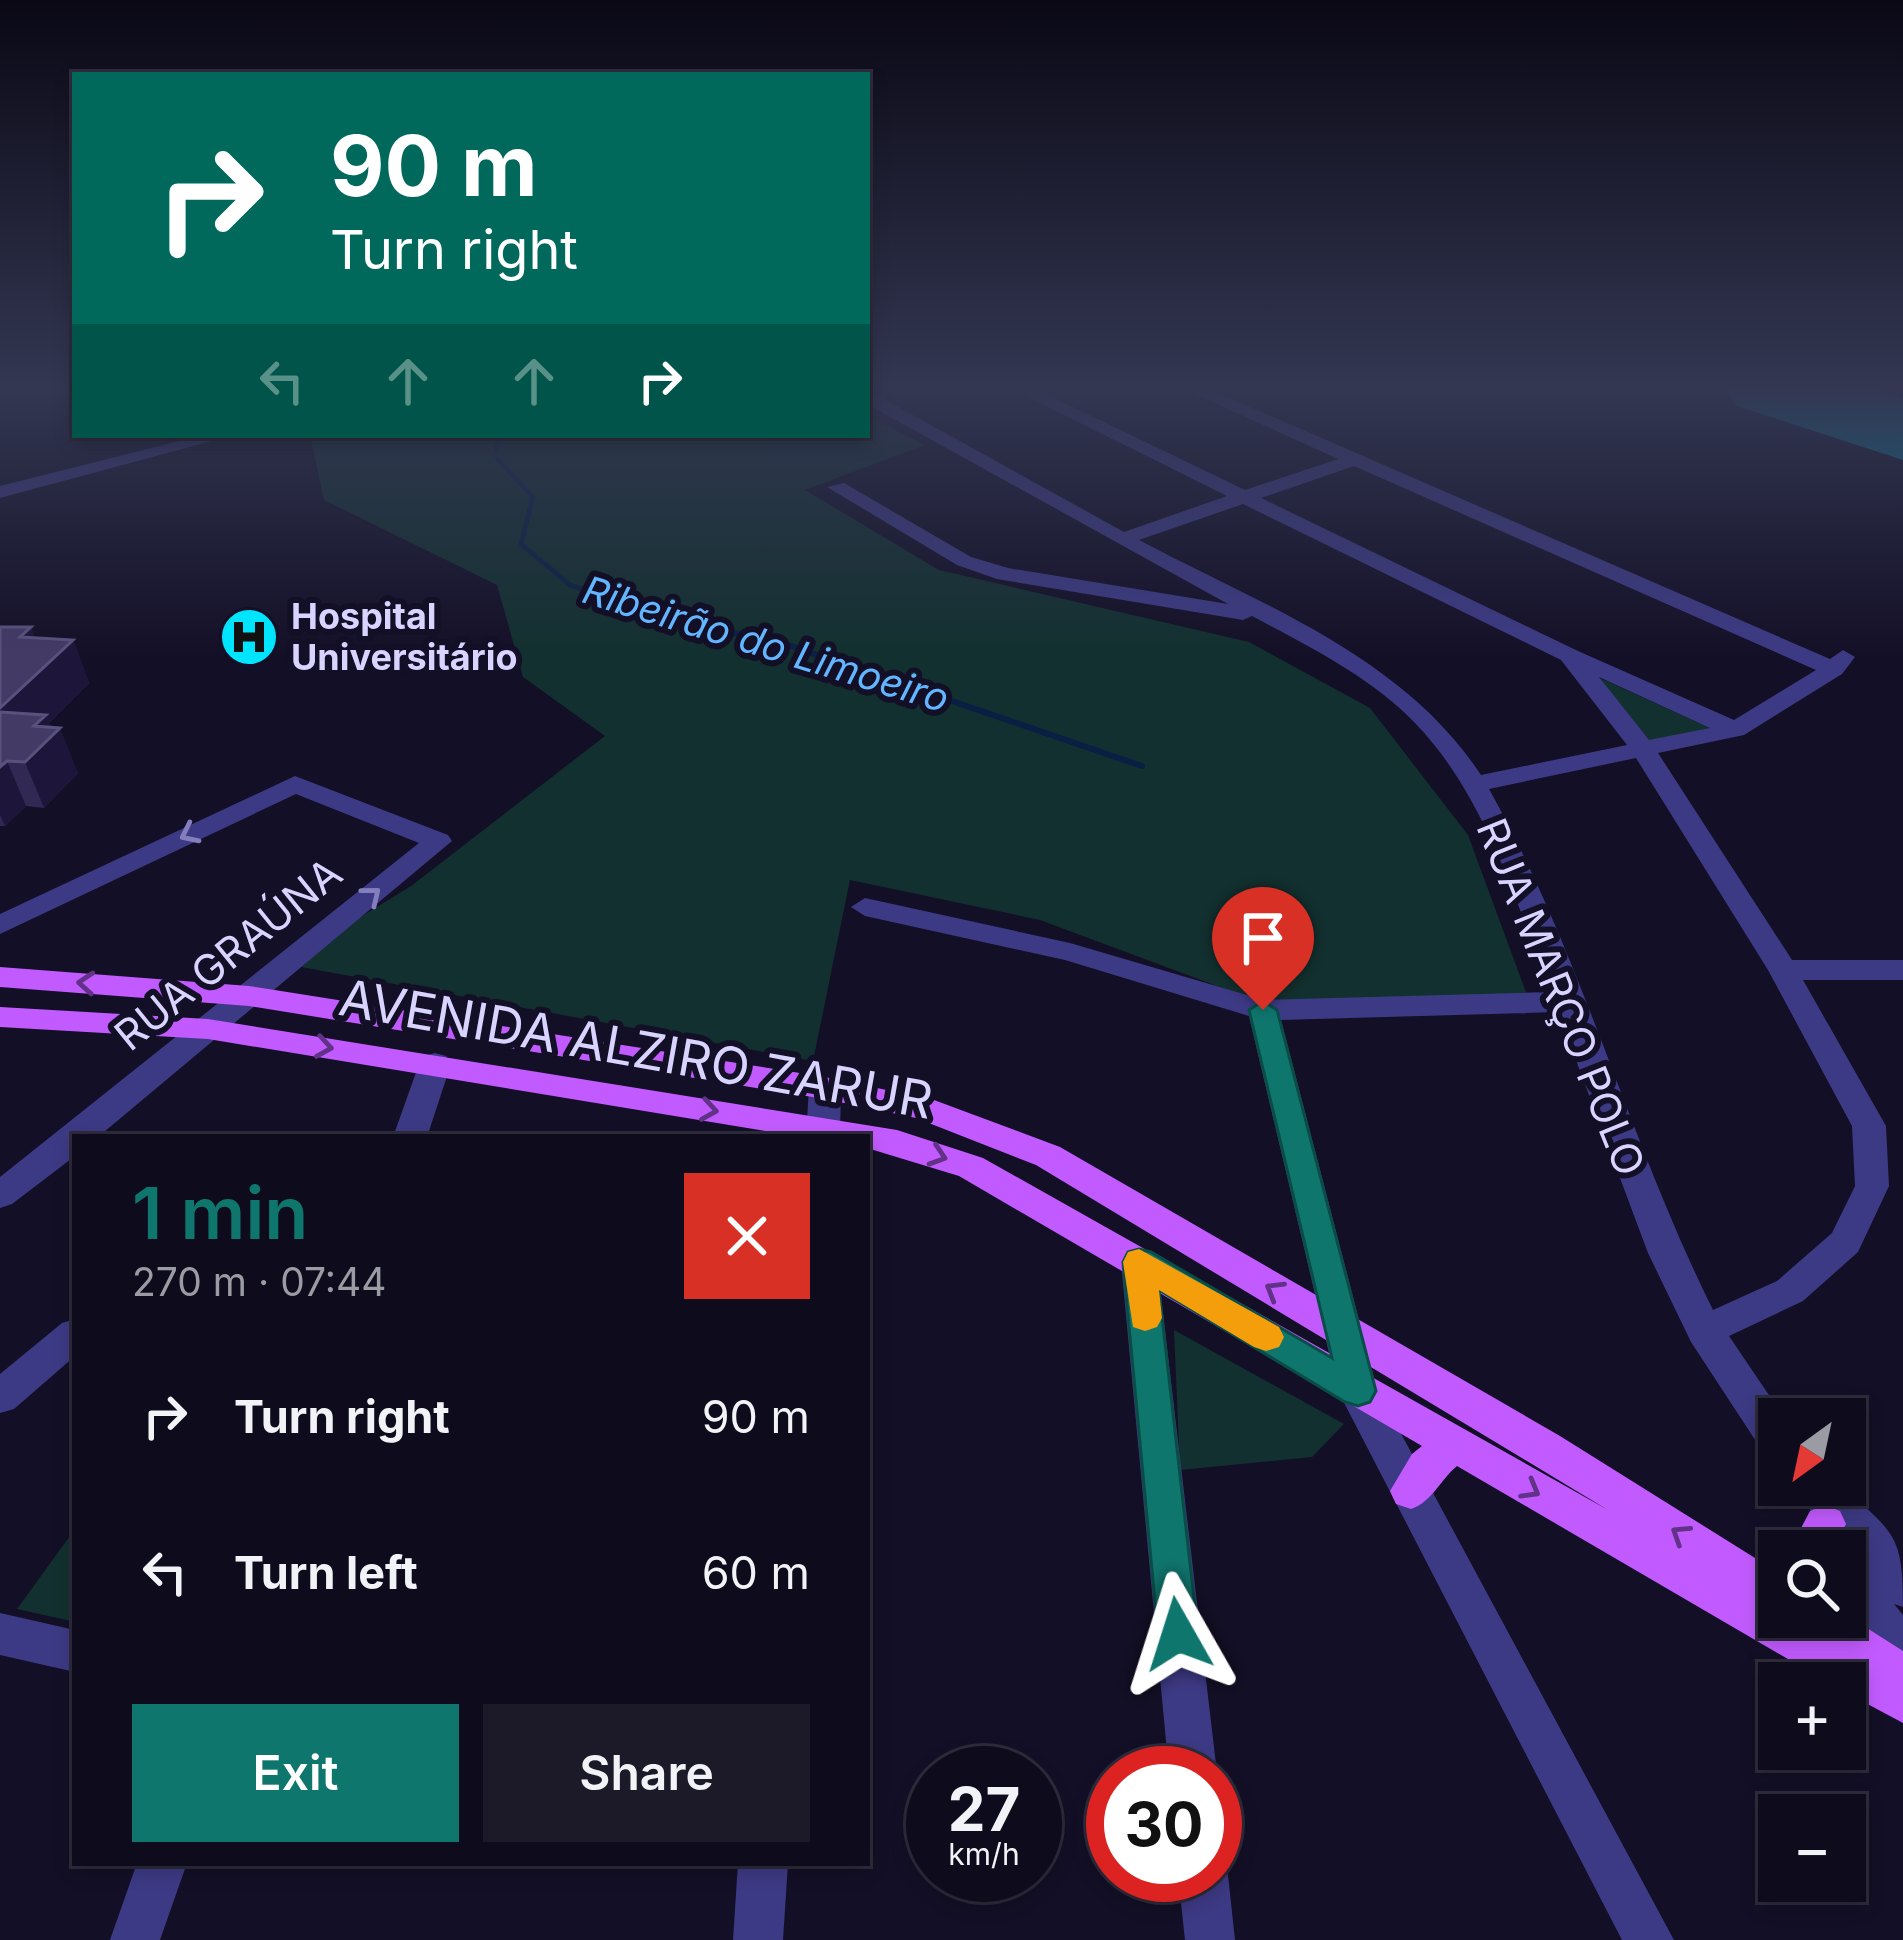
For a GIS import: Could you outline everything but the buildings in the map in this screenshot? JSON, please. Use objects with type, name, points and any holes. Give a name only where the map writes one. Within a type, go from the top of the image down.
[{"type":"main road","name":"AVENIDA ALZIRO ZARUR","points":[[0,977],[249,995],[825,1088],[922,1108],[1048,1156],[1546,1448],[1758,1579]]},
{"type":"main road","name":"AVENIDA ALZIRO ZARUR","points":[[0,1017],[208,1029],[824,1133]]},
{"type":"main road","name":"AVENIDA ALZIRO ZARUR","points":[[870,1138],[971,1167],[1903,1701]]},
{"type":"main road","points":[[1411,1491],[1426,1467],[1453,1446]]},
{"type":"main road","points":[[1843,1638],[1903,1676]]},
{"type":"street","points":[[0,492],[61,477]]},
{"type":"street","name":"RUA MARÇO POLO","points":[[1008,477],[1269,617],[1367,674],[1420,715],[1474,784],[1572,1002],[1626,1162],[1703,1331],[1758,1412]]},
{"type":"street","points":[[1205,477],[1569,655],[1735,730]]},
{"type":"street","points":[[1122,539],[1307,477]]},
{"type":"street","points":[[1393,477],[1838,663],[1735,730],[1474,784]]},
{"type":"street","points":[[837,487],[964,561],[1005,574],[1269,617]]},
{"type":"street","points":[[1569,655],[1643,749],[1783,970],[1869,1126],[1873,1186],[1845,1242],[1790,1292],[1703,1331]]},
{"type":"street","name":"RUA GRAÚNA","points":[[0,925],[295,784],[437,841],[83,1134]]},
{"type":"street","points":[[866,908],[1070,952],[1263,1010],[1572,1002]]},
{"type":"street","points":[[1783,970],[1903,970]]},
{"type":"street","points":[[1263,1010],[1358,1391],[1649,1940]]},
{"type":"street","points":[[411,1134],[435,1064]]},
{"type":"street","points":[[824,1133],[825,1088]]},
{"type":"street","name":"RUA GRAÚNA","points":[[0,1195],[72,1143]]},
{"type":"street","points":[[1139,1262],[1189,1746]]},
{"type":"street","points":[[0,1397],[72,1337]]},
{"type":"street","points":[[1826,1529],[1867,1538],[1903,1587]]},
{"type":"street","points":[[1826,1529],[1903,1652]]},
{"type":"street","points":[[0,1634],[72,1650]]},
{"type":"street","points":[[135,1940],[161,1866]]},
{"type":"street","points":[[758,1940],[763,1866]]},
{"type":"street","points":[[1206,1902],[1210,1940]]},
{"type":"green space","points":[[319,477],[841,477],[805,490],[939,570],[1249,642],[1370,708],[1468,835],[1527,995],[1260,1002],[1040,920],[850,880],[813,1061],[301,967],[346,926],[411,886],[605,736],[523,677],[497,585],[324,500]]},
{"type":"green space","points":[[1600,678],[1710,728],[1647,746]]},
{"type":"green space","points":[[1174,1330],[1344,1424],[1312,1457],[1180,1470]]},
{"type":"green space","points":[[72,1533],[72,1621],[17,1609]]},
{"type":"waterway","name":"Ribeirão do Limoeiro","points":[[514,477],[533,497],[521,544],[570,585],[703,630],[737,634]]},
{"type":"waterway","name":"Ribeirão do Limoeiro","points":[[731,633],[737,634]]},
{"type":"waterway","name":"Ribeirão do Limoeiro","points":[[737,634],[758,636]]},
{"type":"waterway","name":"Ribeirão do Limoeiro","points":[[737,634],[765,637],[1142,766]]},
{"type":"slow traffic","points":[[1145,1318],[1139,1262],[1266,1337]]},
{"type":"place","name":"Hospital Universitário","points":[[249,637]]},
{"type":"route","points":[[1178,1634],[1139,1262],[1358,1391],[1263,1010]]}]
